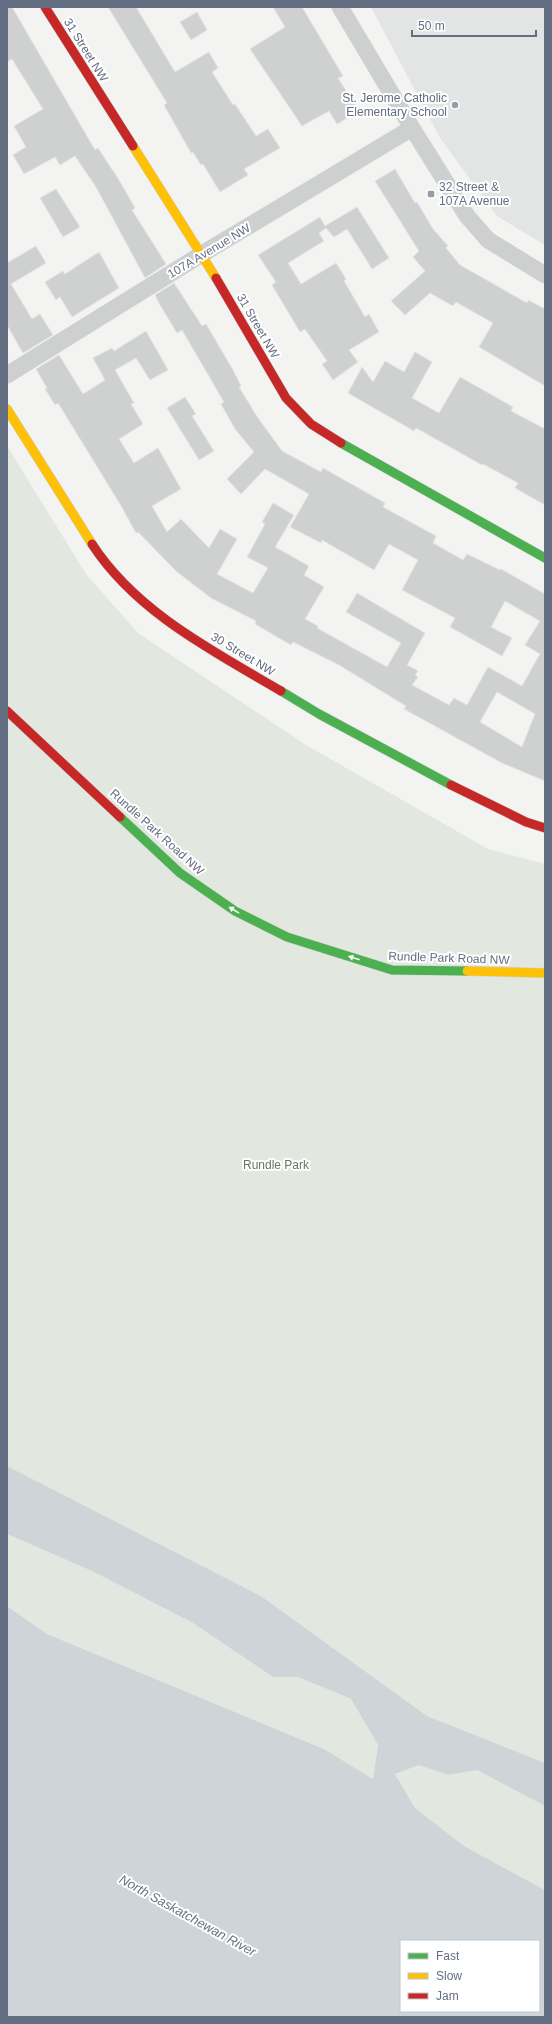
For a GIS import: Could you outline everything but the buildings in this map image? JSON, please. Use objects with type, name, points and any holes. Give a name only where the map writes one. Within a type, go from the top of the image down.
[{"type":"street","name":"31 Street NW","points":[[45,7],[202,254],[286,398],[311,424],[353,450],[545,558]]},
{"type":"street","points":[[340,7],[412,128],[467,216],[488,240],[545,275]]},
{"type":"street","name":"107A Avenue NW","points":[[7,375],[202,254],[412,128]]},
{"type":"street","name":"30 Street NW","points":[[7,409],[95,548],[126,585],[166,620],[326,718],[479,800],[526,822],[545,828]]},
{"type":"street","name":"Rundle Park Road NW","points":[[7,711],[180,873],[235,911],[287,937],[392,970],[545,973]]},
{"type":"shaded area","points":[[371,7],[545,7],[545,245],[497,216],[440,138]]},
{"type":"green space","name":"Rundle Park","points":[[7,446],[86,574],[138,633],[306,745],[488,849],[545,864],[545,1763],[427,1716],[261,1596],[7,1466]]},
{"type":"green space","points":[[7,1534],[92,1571],[193,1623],[273,1677],[298,1677],[351,1699],[378,1745],[373,1779],[324,1749],[47,1634],[7,1606]]},
{"type":"green space","points":[[419,1765],[448,1775],[477,1770],[545,1806],[545,1890],[464,1846],[415,1808],[395,1774]]},
{"type":"water","name":"North Saskatchewan River","points":[[7,1466],[261,1596],[427,1716],[545,1763],[545,1806],[477,1770],[448,1775],[419,1765],[395,1774],[415,1808],[464,1846],[545,1890],[545,2017],[7,2017],[7,1606],[47,1634],[324,1749],[373,1779],[378,1745],[351,1699],[298,1677],[273,1677],[193,1623],[92,1571],[7,1534]]},
{"type":"traffic: fast","points":[[341,443],[545,558]]},
{"type":"traffic: fast","points":[[281,691],[319,714],[451,785]]},
{"type":"traffic: fast","points":[[120,817],[180,873],[235,911],[287,937],[392,970],[467,971]]},
{"type":"traffic: slow","points":[[133,146],[216,278]]},
{"type":"traffic: slow","points":[[7,409],[92,544]]},
{"type":"traffic: slow","points":[[467,971],[545,973]]},
{"type":"traffic: jam","points":[[45,7],[133,146]]},
{"type":"traffic: jam","points":[[216,278],[286,398],[311,424],[341,443]]},
{"type":"traffic: jam","points":[[92,544],[110,568],[153,610],[203,645],[281,691]]},
{"type":"traffic: jam","points":[[7,711],[120,817]]},
{"type":"traffic: jam","points":[[451,785],[526,822],[545,828]]},
{"type":"place","name":"St. Jerome Catholic Elementary School","points":[[455,105]]},
{"type":"place","name":"32 Street & 107A Avenue","points":[[431,194]]}]
